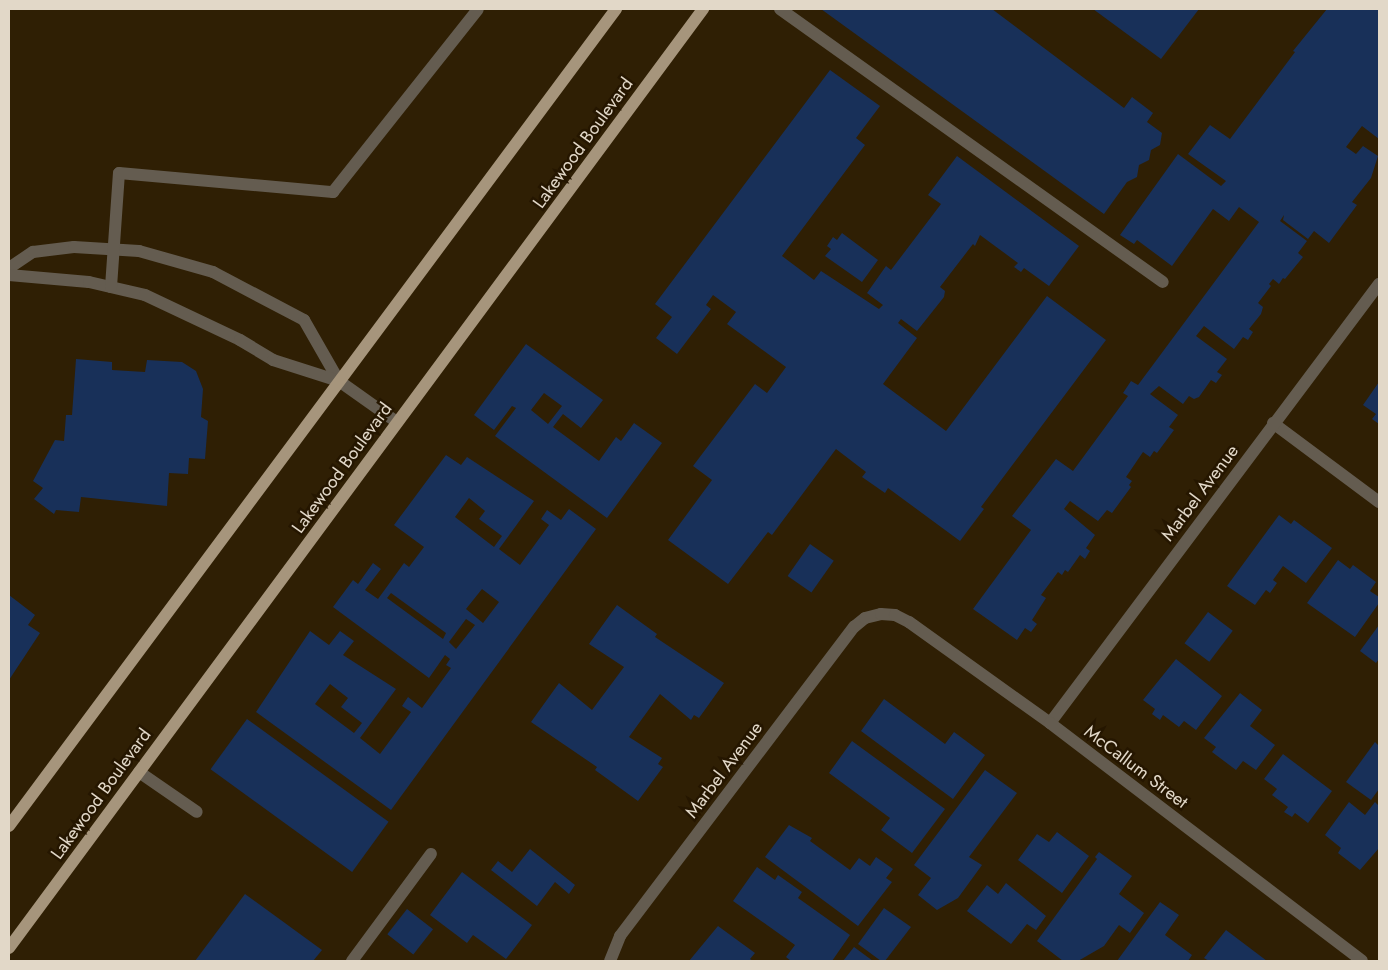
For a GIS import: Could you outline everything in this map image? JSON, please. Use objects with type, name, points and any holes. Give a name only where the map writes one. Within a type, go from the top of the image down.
[{"type":"main road","points":[[9,826],[616,9]]},
{"type":"main road","name":"Lakewood Boulevard","points":[[9,948],[703,9]]},
{"type":"street","points":[[111,287],[119,173],[334,192],[478,9]]},
{"type":"street","points":[[780,9],[1163,282]]},
{"type":"street","points":[[9,268],[33,252],[74,247],[139,251],[213,272],[304,320],[339,382]]},
{"type":"street","points":[[9,275],[89,282],[145,295],[240,340],[273,360],[339,382],[397,422]]},
{"type":"street","name":"Marbel Avenue","points":[[1050,723],[1379,284]]},
{"type":"street","points":[[1273,423],[1379,502]]},
{"type":"street","name":"Marbel Avenue","points":[[610,961],[620,936],[854,627],[865,618],[881,614]]},
{"type":"street","name":"McCallum Street","points":[[881,614],[895,615],[909,622],[1050,723],[1362,961]]},
{"type":"street","points":[[139,772],[197,812]]},
{"type":"street","points":[[352,961],[431,854]]},
{"type":"building","points":[[821,9],[992,9],[1124,108],[1132,97],[1153,113],[1147,122],[1162,133],[1160,145],[1151,150],[1149,160],[1139,165],[1137,177],[1127,182],[1104,214]]},
{"type":"building","points":[[1093,9],[1199,9],[1161,59]]},
{"type":"building","points":[[1327,9],[1379,9],[1379,139],[1362,126],[1346,147],[1356,154],[1363,146],[1378,156],[1371,178],[1352,202],[1357,205],[1329,243],[1314,231],[1308,239],[1283,220],[1284,215],[1280,221],[1307,241],[1298,253],[1303,257],[1279,284],[1273,279],[1269,284],[1271,286],[1258,303],[1263,307],[1261,314],[1249,329],[1253,332],[1248,340],[1243,337],[1234,349],[1204,326],[1196,336],[1227,359],[1217,372],[1222,375],[1216,383],[1211,380],[1199,397],[1194,399],[1189,396],[1183,404],[1159,386],[1150,394],[1178,415],[1169,427],[1174,430],[1157,453],[1154,451],[1150,457],[1143,452],[1126,477],[1132,481],[1129,485],[1131,487],[1112,513],[1107,510],[1098,521],[1070,501],[1064,509],[1095,535],[1086,548],[1090,551],[1085,559],[1080,555],[1068,572],[1065,570],[1062,575],[1058,572],[1041,595],[1046,598],[1032,620],[1037,624],[1031,632],[1025,628],[1017,640],[973,609],[1031,530],[1012,516],[1056,459],[1073,471],[1128,396],[1123,393],[1131,381],[1138,385],[1259,222],[1239,207],[1229,221],[1213,209],[1172,266],[1137,240],[1134,244],[1120,235],[1178,154],[1221,186],[1226,181],[1188,154],[1210,125],[1230,139],[1295,52],[1293,51]]},
{"type":"building","points":[[830,70],[880,106],[856,138],[865,145],[782,256],[814,280],[821,271],[879,309],[883,305],[867,293],[886,266],[891,270],[941,204],[928,195],[957,156],[1079,246],[1049,286],[1024,268],[1021,272],[1014,267],[1018,263],[980,235],[975,246],[973,244],[940,287],[945,291],[944,297],[917,331],[901,319],[898,323],[917,338],[883,384],[946,431],[1047,296],[1106,340],[981,507],[984,509],[960,541],[888,488],[885,493],[862,477],[866,472],[836,449],[772,535],[768,532],[728,584],[668,540],[712,480],[693,466],[755,384],[767,393],[786,367],[727,324],[736,312],[713,295],[706,305],[711,309],[677,354],[656,338],[672,317],[655,304]]},
{"type":"building","points":[[842,233],[878,260],[862,282],[825,256],[831,249],[827,246],[833,237],[837,240]]},
{"type":"building","points":[[526,344],[603,400],[581,428],[563,414],[553,427],[599,461],[616,437],[621,441],[634,423],[662,443],[607,518],[495,436],[516,408],[512,406],[494,430],[474,415]],"holes":[[[544,393],[562,406],[548,424],[531,410]]]},
{"type":"building","points":[[76,359],[112,362],[112,370],[145,372],[147,360],[182,362],[196,371],[203,389],[201,417],[208,421],[205,459],[189,458],[188,474],[169,473],[167,506],[81,497],[79,512],[56,510],[54,514],[34,499],[43,488],[33,481],[55,440],[64,441],[66,415],[72,415]]},
{"type":"building","points":[[1379,382],[1379,424],[1372,419],[1376,414],[1363,405]]},
{"type":"building","points":[[446,455],[461,465],[467,457],[534,501],[499,549],[520,565],[549,525],[541,519],[547,510],[561,520],[569,509],[596,529],[391,810],[256,712],[310,631],[329,645],[340,631],[354,641],[343,655],[396,689],[360,738],[380,754],[411,712],[402,706],[408,697],[422,708],[451,668],[446,665],[450,659],[445,655],[429,678],[333,607],[353,580],[358,584],[373,563],[381,569],[365,590],[378,599],[404,563],[409,567],[424,547],[394,525]],"holes":[[[469,498],[485,511],[479,519],[502,536],[494,547],[455,517]],[[482,589],[499,602],[483,623],[466,609]],[[391,593],[446,633],[443,639],[387,598]],[[466,619],[475,625],[456,649],[449,642]],[[330,684],[348,698],[341,707],[362,723],[354,733],[315,704]]]},
{"type":"building","points":[[1279,515],[1291,524],[1294,520],[1332,548],[1306,583],[1283,566],[1273,580],[1277,583],[1270,593],[1266,590],[1255,605],[1227,586]]},
{"type":"building","points":[[810,544],[834,561],[811,593],[788,576]]},
{"type":"building","points":[[1338,560],[1350,569],[1353,565],[1376,582],[1370,591],[1379,597],[1379,603],[1355,637],[1307,603]]},
{"type":"building","points":[[9,595],[35,615],[28,625],[40,633],[9,680]]},
{"type":"building","points":[[617,605],[657,634],[655,637],[724,683],[699,718],[694,715],[691,720],[660,694],[629,737],[662,758],[658,764],[663,767],[638,801],[595,770],[597,767],[531,722],[559,683],[592,710],[624,667],[589,644]]},
{"type":"building","points":[[1208,612],[1233,631],[1209,662],[1185,643]]},
{"type":"building","points":[[1379,625],[1379,659],[1376,663],[1360,651]]},
{"type":"building","points":[[1176,659],[1222,696],[1196,730],[1184,721],[1179,727],[1163,715],[1160,720],[1152,714],[1155,709],[1143,700]]},
{"type":"building","points":[[1240,693],[1262,710],[1250,726],[1275,745],[1256,770],[1243,761],[1236,770],[1212,752],[1216,747],[1204,738]]},
{"type":"building","points":[[884,699],[945,744],[954,732],[985,755],[953,799],[861,731]]},
{"type":"building","points":[[247,719],[389,822],[352,872],[211,769]]},
{"type":"building","points":[[852,741],[945,809],[912,853],[881,830],[890,818],[829,773]]},
{"type":"building","points":[[1375,742],[1379,746],[1379,789],[1371,800],[1346,782]]},
{"type":"building","points":[[1283,754],[1332,791],[1308,823],[1295,813],[1292,817],[1284,812],[1288,807],[1272,795],[1277,789],[1264,779]]},
{"type":"building","points":[[985,770],[1017,793],[969,857],[982,865],[958,898],[937,910],[918,895],[931,878],[914,865]]},
{"type":"building","points":[[1349,802],[1365,815],[1375,802],[1379,806],[1379,848],[1360,870],[1338,853],[1341,848],[1325,835]]},
{"type":"building","points":[[789,825],[812,838],[810,841],[850,870],[859,858],[870,866],[876,857],[893,869],[886,878],[892,882],[858,926],[765,857]]},
{"type":"building","points":[[1057,832],[1089,856],[1062,893],[1018,860],[1037,834],[1049,842]]},
{"type":"building","points":[[530,849],[575,885],[569,894],[555,882],[537,906],[491,870],[498,861],[512,872]]},
{"type":"building","points":[[1099,852],[1132,876],[1119,894],[1144,913],[1130,933],[1119,925],[1104,946],[1078,961],[1063,961],[1037,941],[1097,859],[1095,857]]},
{"type":"building","points":[[757,867],[775,880],[778,875],[802,892],[798,898],[850,935],[832,961],[791,961],[786,957],[795,945],[733,901]]},
{"type":"building","points":[[462,872],[532,925],[506,959],[473,935],[467,943],[430,915]]},
{"type":"building","points":[[1006,883],[1046,916],[1036,930],[1027,924],[1011,944],[967,911],[987,885],[998,894]]},
{"type":"building","points":[[245,894],[322,950],[313,961],[195,961]]},
{"type":"building","points":[[1160,902],[1179,915],[1165,935],[1192,955],[1188,961],[1117,961]]},
{"type":"building","points":[[884,908],[911,927],[885,961],[881,961],[858,944]]},
{"type":"building","points":[[407,909],[433,929],[413,955],[387,934]]},
{"type":"building","points":[[718,926],[755,953],[750,959],[753,961],[689,961]]},
{"type":"building","points":[[1226,930],[1267,961],[1209,961],[1204,958]]},
{"type":"building","points":[[854,947],[873,961],[843,961]]}]
